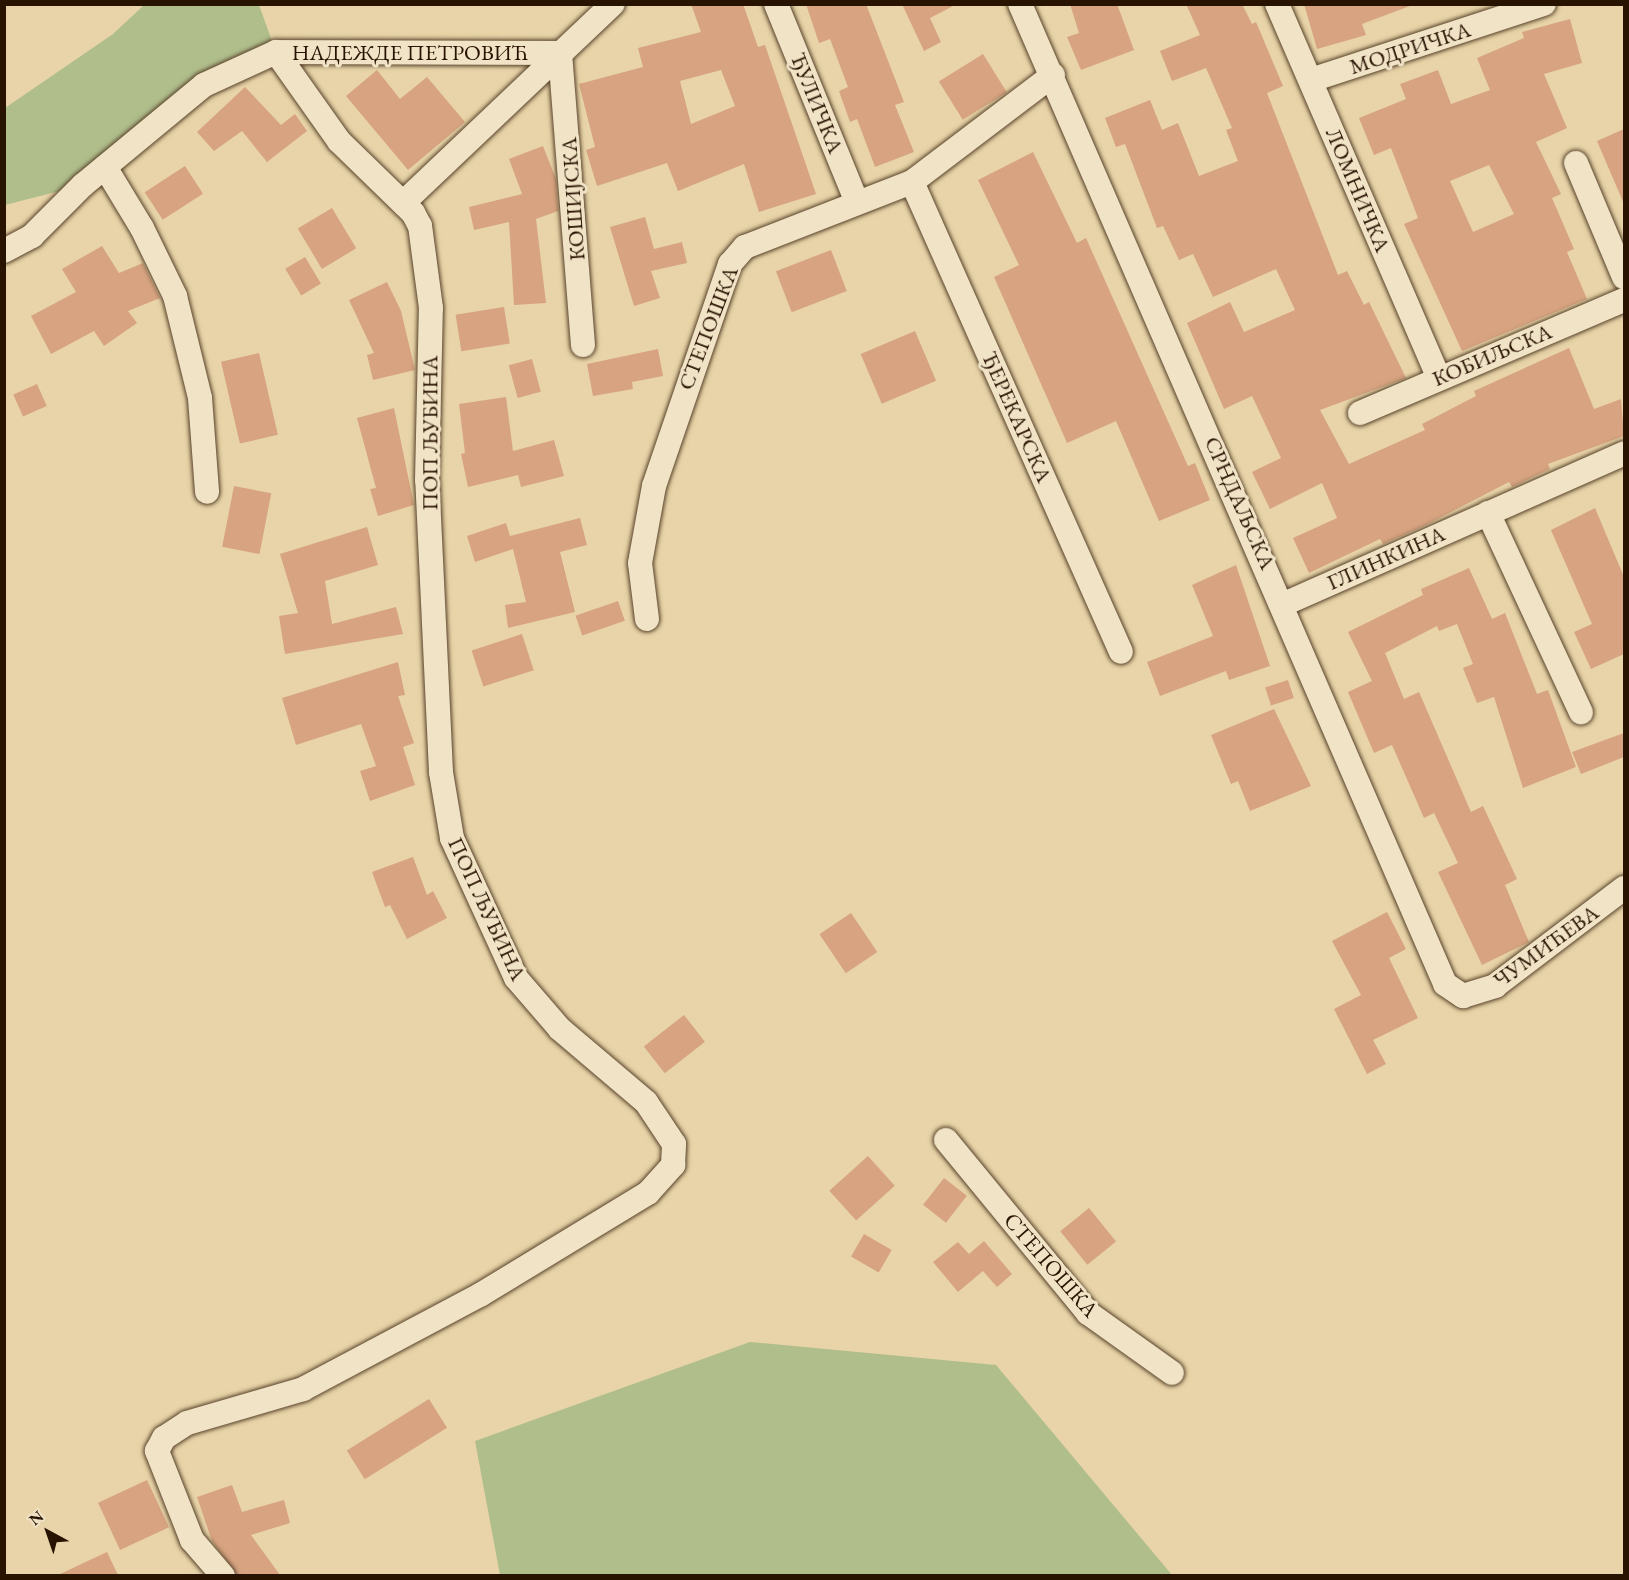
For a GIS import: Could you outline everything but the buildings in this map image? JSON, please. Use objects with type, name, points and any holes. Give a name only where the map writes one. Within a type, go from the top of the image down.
[{"type":"street","name":"НАДЕЖДЕ ПЕТРОВИЋ","points":[[403,203],[612,4]]},
{"type":"street","name":"ЂУЛИЧКА","points":[[776,4],[857,202]]},
{"type":"street","name":"СРНДАЉСКА","points":[[1020,4],[1284,604],[1433,963],[1453,993],[1463,996]]},
{"type":"street","name":"ЛОМНИЧКА","points":[[1277,4],[1438,376]]},
{"type":"street","name":"МОДРИЧКА","points":[[1311,80],[1544,4]]},
{"type":"street","name":"НАДЕЖДЕ ПЕТРОВИЋ","points":[[4,251],[32,236],[105,167],[204,85],[276,52],[560,53]]},
{"type":"street","name":"ПОП ЉУБИНА","points":[[223,1575],[192,1540],[157,1451],[164,1438],[188,1423],[303,1389],[480,1295],[648,1192],[673,1164],[674,1144],[646,1102],[560,1029],[516,978],[447,821],[427,480],[432,308],[420,226],[403,203],[339,141],[276,52]]},
{"type":"street","name":"КОШИЈСКА","points":[[560,53],[583,345]]},
{"type":"street","name":"СТЕПОШКА","points":[[647,619],[640,563],[654,486],[730,264],[745,247],[912,182],[1053,75]]},
{"type":"street","points":[[1576,163],[1624,277]]},
{"type":"street","points":[[105,167],[142,228],[175,297],[200,398],[207,492]]},
{"type":"street","name":"ЂЕРЕКАРСКА","points":[[912,182],[1121,652]]},
{"type":"street","name":"КОБИЉСКА","points":[[1360,413],[1438,376],[1624,300]]},
{"type":"street","name":"ГЛИНКИНА","points":[[1284,604],[1624,453]]},
{"type":"street","points":[[1488,513],[1581,712]]},
{"type":"street","name":"ЧУМИЋЕВА","points":[[1463,996],[1495,986],[1624,888]]},
{"type":"street","name":"СТЕПОШКА","points":[[946,1140],[1088,1313],[1172,1373]]},
{"type":"green space","points":[[144,5],[259,5],[276,52],[204,85],[83,185],[5,205],[5,108],[113,34]]},
{"type":"green space","points":[[750,1342],[996,1365],[1172,1575],[500,1575],[475,1441]]}]
